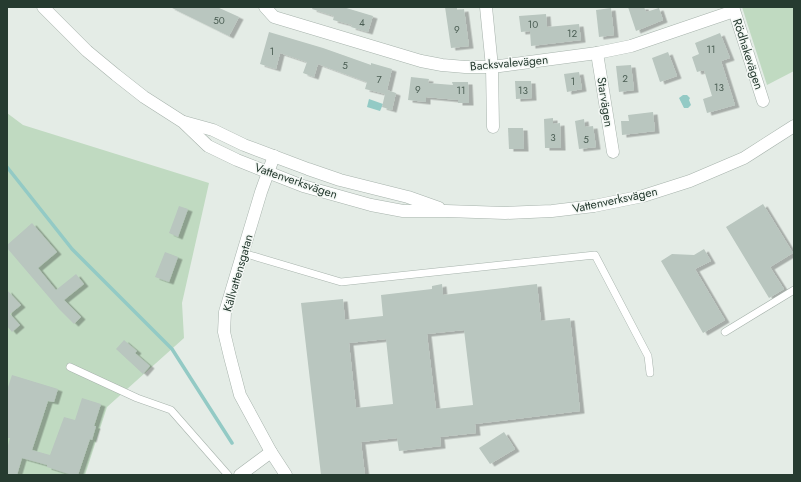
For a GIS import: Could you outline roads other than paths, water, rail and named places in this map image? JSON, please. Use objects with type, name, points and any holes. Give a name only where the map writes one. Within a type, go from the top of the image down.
[{"type":"street","name":"Vattenverksvägen","points":[[43,7],[87,51],[144,97],[183,122],[208,146],[237,160],[303,186],[371,205],[403,212],[446,211],[505,213],[552,211],[594,206],[643,196],[690,181],[744,158],[794,126]]},
{"type":"street","name":"Backsvalevägen","points":[[265,7],[274,17],[400,56],[442,65],[465,67],[492,67],[597,53],[631,46],[733,9]]},
{"type":"street","points":[[486,7],[492,67],[493,127]]},
{"type":"street","name":"Rödhakevägen","points":[[733,9],[763,101]]},
{"type":"street","name":"Starvägen","points":[[597,53],[613,152]]},
{"type":"street","name":"Vattenverksvägen","points":[[183,122],[213,130],[244,145],[327,176],[408,197],[446,211]]},
{"type":"street","name":"Källvattensgatan","points":[[274,156],[267,172],[225,312],[224,332],[240,395],[271,452],[286,475]]},
{"type":"street","points":[[240,475],[271,452]]},
{"type":"lane","points":[[243,253],[341,282],[595,255],[648,356],[650,373]]},
{"type":"lane","points":[[725,332],[794,290]]},
{"type":"lane","points":[[70,367],[137,398],[171,410],[228,475]]},
{"type":"water","points":[[683,95],[687,95],[690,98],[689,100],[691,105],[688,108],[684,108],[679,98]]},
{"type":"water","points":[[369,99],[383,104],[380,111],[367,107]]},
{"type":"waterway","points":[[7,167],[72,249],[172,349],[232,443]]}]
